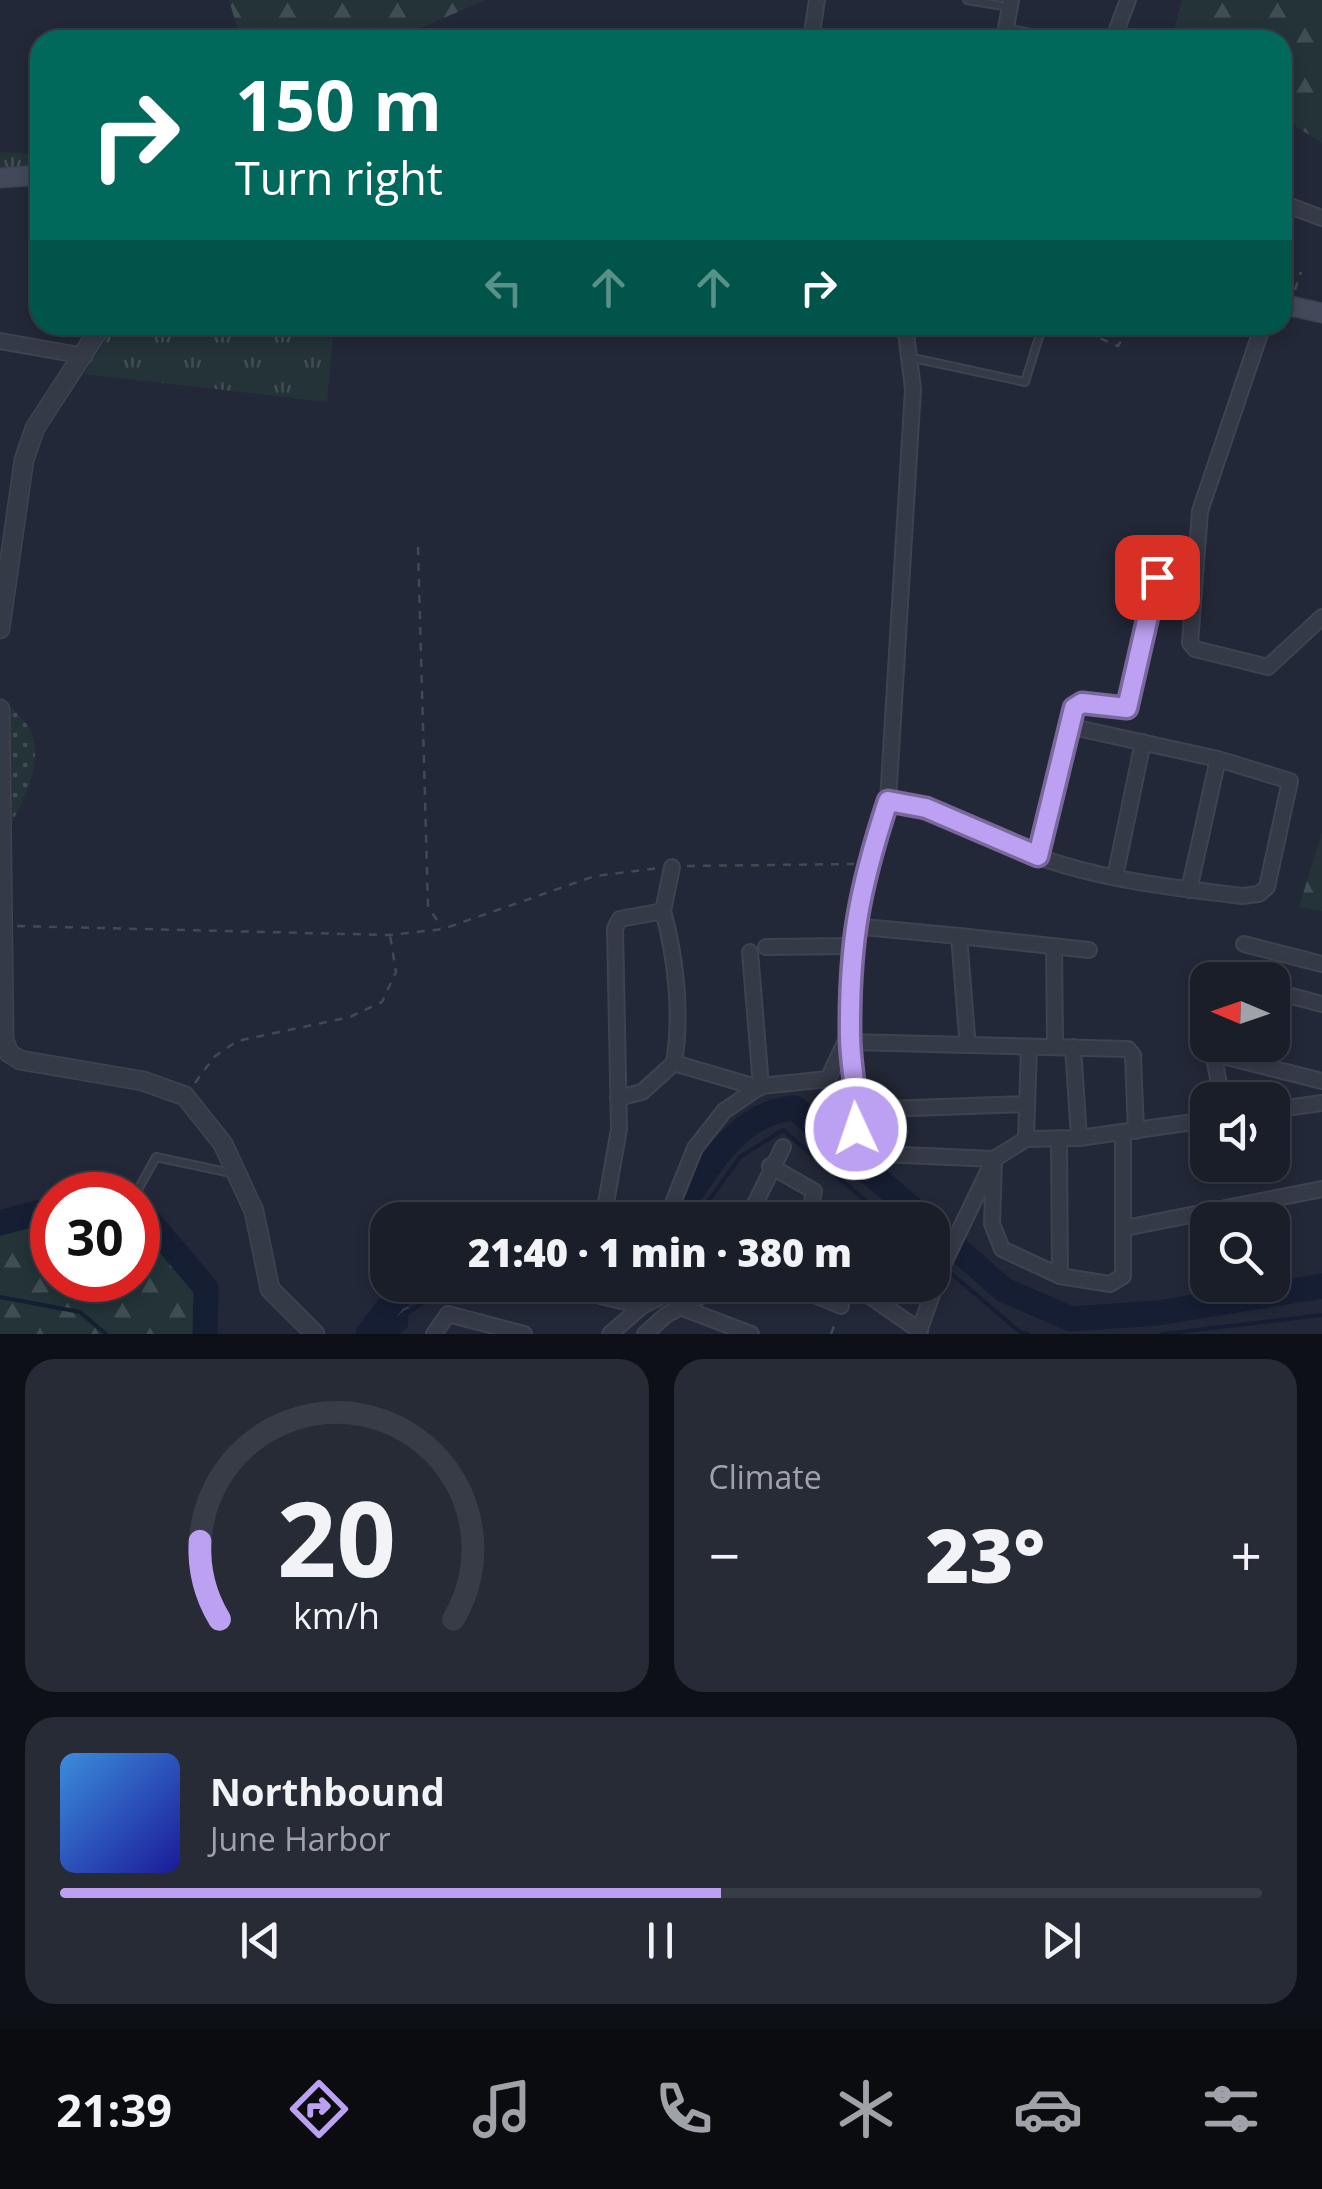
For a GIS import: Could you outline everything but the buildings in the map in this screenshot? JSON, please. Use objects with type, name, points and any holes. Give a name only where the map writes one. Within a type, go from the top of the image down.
[{"type":"main road","points":[[0,178],[30,176]]},
{"type":"main road","points":[[1292,306],[1322,313]]},
{"type":"street","points":[[812,30],[817,0]]},
{"type":"street","points":[[1117,30],[1128,0]]},
{"type":"street","points":[[1005,30],[1011,4]]},
{"type":"street","points":[[1292,207],[1322,218]]},
{"type":"street","points":[[0,627],[8,508],[34,428],[96,335]]},
{"type":"street","points":[[905,335],[913,390],[888,801],[867,864],[852,946],[850,1037],[858,1137],[872,1152],[994,1159]]},
{"type":"street","points":[[1260,335],[1200,510],[1190,643],[1195,649],[1268,667],[1322,616]]},
{"type":"street","points":[[0,341],[84,356]]},
{"type":"street","points":[[1038,856],[1068,726],[1077,704],[1127,708],[1157,577]]},
{"type":"street","points":[[0,717],[4,1040],[9,1053],[20,1060],[143,1081],[184,1096],[223,1144],[254,1212],[270,1289],[314,1334]]},
{"type":"street","points":[[888,801],[926,808],[1038,856],[1115,877],[1242,896],[1259,894],[1267,887],[1292,785],[1281,777],[1218,758],[1068,726]]},
{"type":"street","points":[[1115,877],[1143,742]]},
{"type":"street","points":[[1189,890],[1218,758]]},
{"type":"street","points":[[618,1098],[642,1092],[674,1063],[678,1033],[663,911],[672,867]]},
{"type":"street","points":[[606,1202],[617,1147],[615,928],[620,919],[663,911]]},
{"type":"street","points":[[854,926],[1090,950]]},
{"type":"street","points":[[959,936],[967,1036]]},
{"type":"street","points":[[1244,944],[1322,964]]},
{"type":"street","points":[[766,948],[852,946]]},
{"type":"street","points":[[1054,946],[1055,1037]]},
{"type":"street","points":[[750,952],[760,1088]]},
{"type":"street","points":[[1290,996],[1322,1004]]},
{"type":"street","points":[[674,1063],[760,1088],[828,1079],[850,1037]]},
{"type":"street","points":[[850,1037],[1131,1050],[1126,1228],[1120,1282],[1060,1276],[1002,1249],[992,1224],[994,1159]]},
{"type":"street","points":[[1026,1139],[1029,1047]]},
{"type":"street","points":[[1074,1047],[1079,1138]]},
{"type":"street","points":[[1257,1062],[1322,1081]]},
{"type":"street","points":[[673,1202],[695,1148],[724,1111],[760,1088]]},
{"type":"street","points":[[1290,1107],[1322,1103]]},
{"type":"street","points":[[856,1110],[1027,1104]]},
{"type":"street","points":[[878,1302],[919,1332],[942,1267],[994,1159],[1026,1139],[1079,1138],[1190,1123]]},
{"type":"street","points":[[1058,1140],[1060,1276]]},
{"type":"street","points":[[755,1202],[783,1147]]},
{"type":"street","points":[[770,1166],[814,1191],[812,1202]]},
{"type":"street","points":[[1126,1228],[1322,1189]]},
{"type":"street","points":[[625,1302],[642,1306]]},
{"type":"street","points":[[610,1334],[650,1302]]},
{"type":"street","points":[[644,1334],[689,1302]]},
{"type":"street","points":[[832,1302],[842,1306]]},
{"type":"street","points":[[680,1307],[751,1334]]},
{"type":"street","points":[[434,1334],[448,1314],[524,1334]]},
{"type":"lane","points":[[967,0],[1011,4]]},
{"type":"lane","points":[[906,357],[1025,382],[1040,335]]},
{"type":"lane","points":[[145,1172],[150,1162],[160,1156],[237,1174]]},
{"type":"path","points":[[1292,292],[1301,272]]},
{"type":"path","points":[[1097,335],[1118,346],[1125,335]]},
{"type":"path","points":[[418,547],[428,908],[443,928]]},
{"type":"path","points":[[5,926],[390,935],[443,928],[594,876],[672,867],[867,864]]},
{"type":"path","points":[[184,1096],[214,1057],[236,1041],[350,1017],[382,1002],[396,972],[390,935]]},
{"type":"green space","points":[[229,0],[486,0],[416,30],[238,30]]},
{"type":"green space","points":[[1182,0],[1322,0],[1322,143],[1292,124],[1292,30],[1174,30]]},
{"type":"green space","points":[[0,152],[30,154],[30,182],[0,184]]},
{"type":"green space","points":[[105,335],[333,335],[327,402],[84,374]]},
{"type":"green space","points":[[11,707],[30,730],[35,758],[30,782],[9,828],[4,740]]},
{"type":"green space","points":[[1322,832],[1322,911],[1299,907]]},
{"type":"green space","points":[[30,1225],[30,1302],[160,1302],[160,1238],[202,1289],[200,1334],[0,1334],[0,1233]]},
{"type":"water","points":[[390,1302],[409,1302],[408,1327],[400,1334],[378,1334],[383,1311]]},
{"type":"waterway","points":[[685,1202],[738,1133],[773,1112],[795,1108],[904,1202]]},
{"type":"waterway","points":[[708,1202],[740,1157],[783,1130],[867,1202]]},
{"type":"waterway","points":[[0,1223],[30,1215]]},
{"type":"waterway","points":[[160,1234],[206,1288],[205,1334]]},
{"type":"waterway","points":[[950,1243],[1004,1290],[1071,1319],[1158,1313],[1322,1286]]},
{"type":"waterway","points":[[950,1272],[1020,1332],[1028,1334]]},
{"type":"waterway","points":[[0,1297],[80,1312],[106,1334]]},
{"type":"waterway","points":[[368,1334],[392,1302]]},
{"type":"waterway","points":[[404,1315],[424,1302]]},
{"type":"waterway","points":[[1162,1334],[1322,1315]]},
{"type":"route","points":[[856,1129],[850,1042],[852,946],[860,889],[888,801],[926,808],[1038,856],[1074,708],[1082,703],[1127,708],[1157,577]]}]
